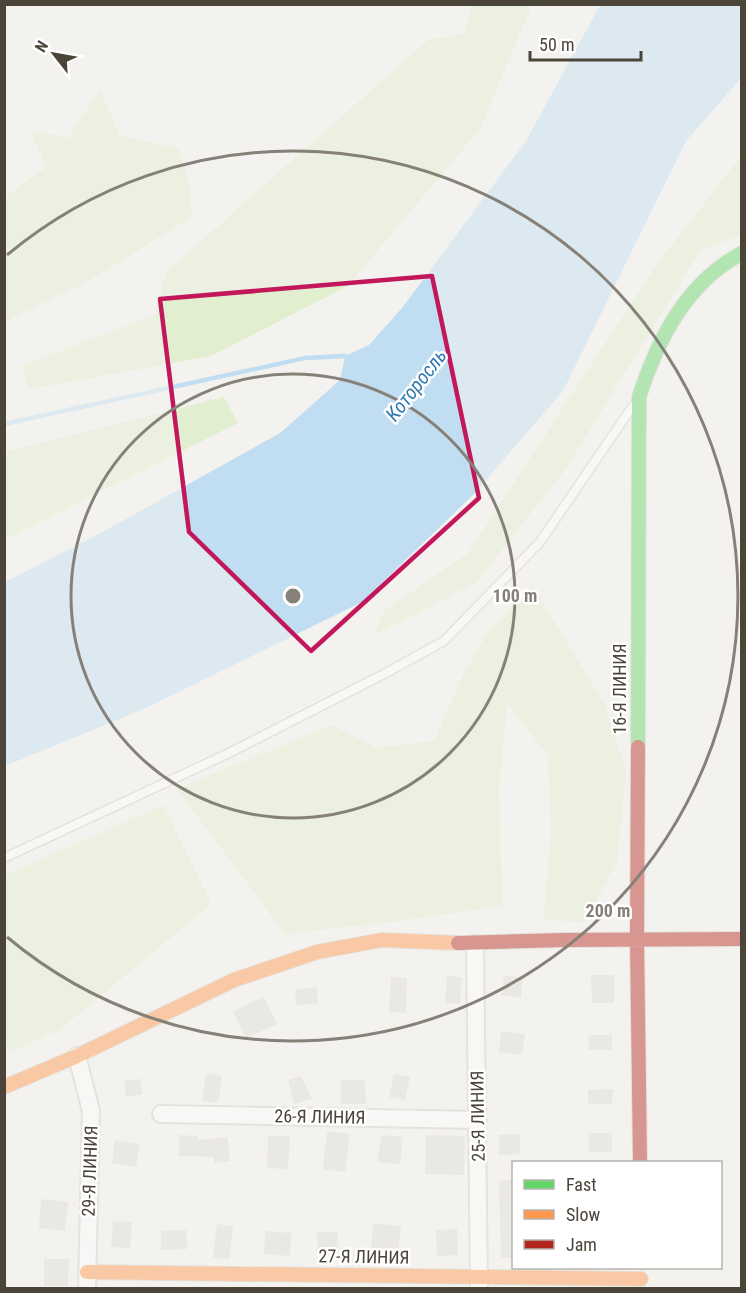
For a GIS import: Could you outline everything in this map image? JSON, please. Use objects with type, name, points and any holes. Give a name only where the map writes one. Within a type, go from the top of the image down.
[{"type":"street","name":"16-Я ЛИНИЯ","points":[[640,1161],[637,939],[639,397],[647,368],[688,298],[708,274],[728,258],[741,253]]},
{"type":"street","points":[[4,1087],[77,1056],[234,980],[316,952],[382,940],[475,944],[637,939],[741,939]]},
{"type":"street","name":"25-Я ЛИНИЯ","points":[[475,944],[479,1283]]},
{"type":"street","name":"29-Я ЛИНИЯ","points":[[77,1056],[91,1111],[87,1280]]},
{"type":"street","name":"26-Я ЛИНИЯ","points":[[161,1114],[478,1120]]},
{"type":"street","name":"27-Я ЛИНИЯ","points":[[87,1280],[269,1272],[479,1283],[641,1278]]},
{"type":"lane","points":[[4,858],[229,753],[444,641],[540,542],[639,397]]},
{"type":"highlighted area","points":[[432,276],[479,498],[311,651],[189,532],[160,299]]},
{"type":"green space","points":[[472,5],[532,5],[480,129],[348,286],[211,356],[30,389],[21,366],[155,315],[166,272],[428,40],[464,34]]},
{"type":"green space","points":[[100,89],[120,136],[178,148],[188,177],[192,217],[87,282],[5,322],[5,197],[46,167],[30,130],[68,138]]},
{"type":"green space","points":[[741,156],[742,231],[740,235],[700,251],[565,470],[476,583],[374,635],[384,611],[468,553],[657,264]]},
{"type":"green space","points":[[224,397],[238,423],[5,539],[5,452]]},
{"type":"green space","points":[[533,586],[605,705],[626,772],[617,861],[585,922],[543,920],[551,836],[548,756],[507,703],[499,790],[502,906],[285,934],[177,789],[332,725],[377,748],[434,741],[463,675],[487,633]]},
{"type":"green space","points":[[164,805],[211,904],[62,1028],[13,1052],[4,1044],[5,875]]},
{"type":"water","name":"Которосль","points":[[600,5],[741,5],[741,78],[686,141],[563,391],[473,495],[362,602],[146,708],[5,766],[5,582],[99,534],[280,433],[340,380],[345,356],[369,345],[402,308],[526,141]]},
{"type":"building","points":[[504,975],[523,978],[521,998],[502,995]]},
{"type":"building","points":[[591,975],[614,975],[614,1003],[592,1003]]},
{"type":"building","points":[[447,976],[462,977],[460,1004],[445,1003]]},
{"type":"building","points":[[391,977],[407,978],[406,1013],[389,1012]]},
{"type":"building","points":[[317,987],[318,1003],[296,1006],[295,990]]},
{"type":"building","points":[[264,997],[277,1024],[246,1038],[233,1011]]},
{"type":"building","points":[[501,1031],[525,1034],[522,1055],[499,1052]]},
{"type":"building","points":[[588,1035],[612,1035],[612,1050],[589,1050]]},
{"type":"building","points":[[206,1073],[222,1076],[218,1103],[202,1101]]},
{"type":"building","points":[[394,1074],[410,1077],[405,1100],[389,1097]]},
{"type":"building","points":[[301,1076],[312,1099],[294,1104],[288,1080]]},
{"type":"building","points":[[141,1079],[142,1095],[126,1096],[124,1081]]},
{"type":"building","points":[[341,1080],[365,1080],[366,1104],[341,1104]]},
{"type":"building","points":[[613,1089],[612,1104],[588,1104],[588,1090]]},
{"type":"building","points":[[327,1131],[350,1134],[345,1172],[323,1169]]},
{"type":"building","points":[[589,1133],[612,1133],[612,1152],[589,1152]]},
{"type":"building","points":[[520,1134],[520,1154],[499,1155],[499,1135]]},
{"type":"building","points":[[179,1135],[198,1136],[198,1140],[228,1137],[230,1161],[214,1163],[214,1157],[179,1156]]},
{"type":"building","points":[[382,1135],[403,1137],[400,1164],[377,1162]]},
{"type":"building","points":[[426,1135],[465,1136],[464,1175],[425,1174]]},
{"type":"building","points":[[268,1136],[290,1136],[288,1169],[267,1168]]},
{"type":"building","points":[[115,1140],[140,1144],[136,1167],[112,1163]]},
{"type":"building","points":[[512,1180],[512,1258],[501,1258],[499,1181]]},
{"type":"building","points":[[41,1199],[68,1202],[65,1231],[39,1228]]},
{"type":"building","points":[[113,1221],[132,1222],[130,1248],[111,1247]]},
{"type":"building","points":[[373,1223],[401,1226],[398,1256],[371,1254]]},
{"type":"building","points":[[217,1224],[233,1226],[229,1259],[213,1258]]},
{"type":"building","points":[[457,1229],[458,1255],[437,1256],[436,1230]]},
{"type":"building","points":[[186,1230],[187,1249],[161,1250],[161,1231]]},
{"type":"building","points":[[265,1231],[291,1233],[290,1256],[264,1254]]},
{"type":"building","points":[[317,1232],[338,1232],[338,1253],[318,1254]]},
{"type":"building","points":[[44,1259],[69,1259],[68,1286],[44,1286]]},
{"type":"waterway","points":[[4,424],[305,358],[345,356]]},
{"type":"traffic: fast","points":[[638,747],[639,397],[655,354],[677,314],[705,280],[722,265],[742,253]]},
{"type":"traffic: slow","points":[[4,1087],[77,1056],[234,980],[317,952],[382,940],[458,943]]},
{"type":"traffic: slow","points":[[87,1272],[641,1279]]},
{"type":"traffic: jam","points":[[638,747],[637,939],[640,1161]]},
{"type":"traffic: jam","points":[[458,943],[742,939]]}]
